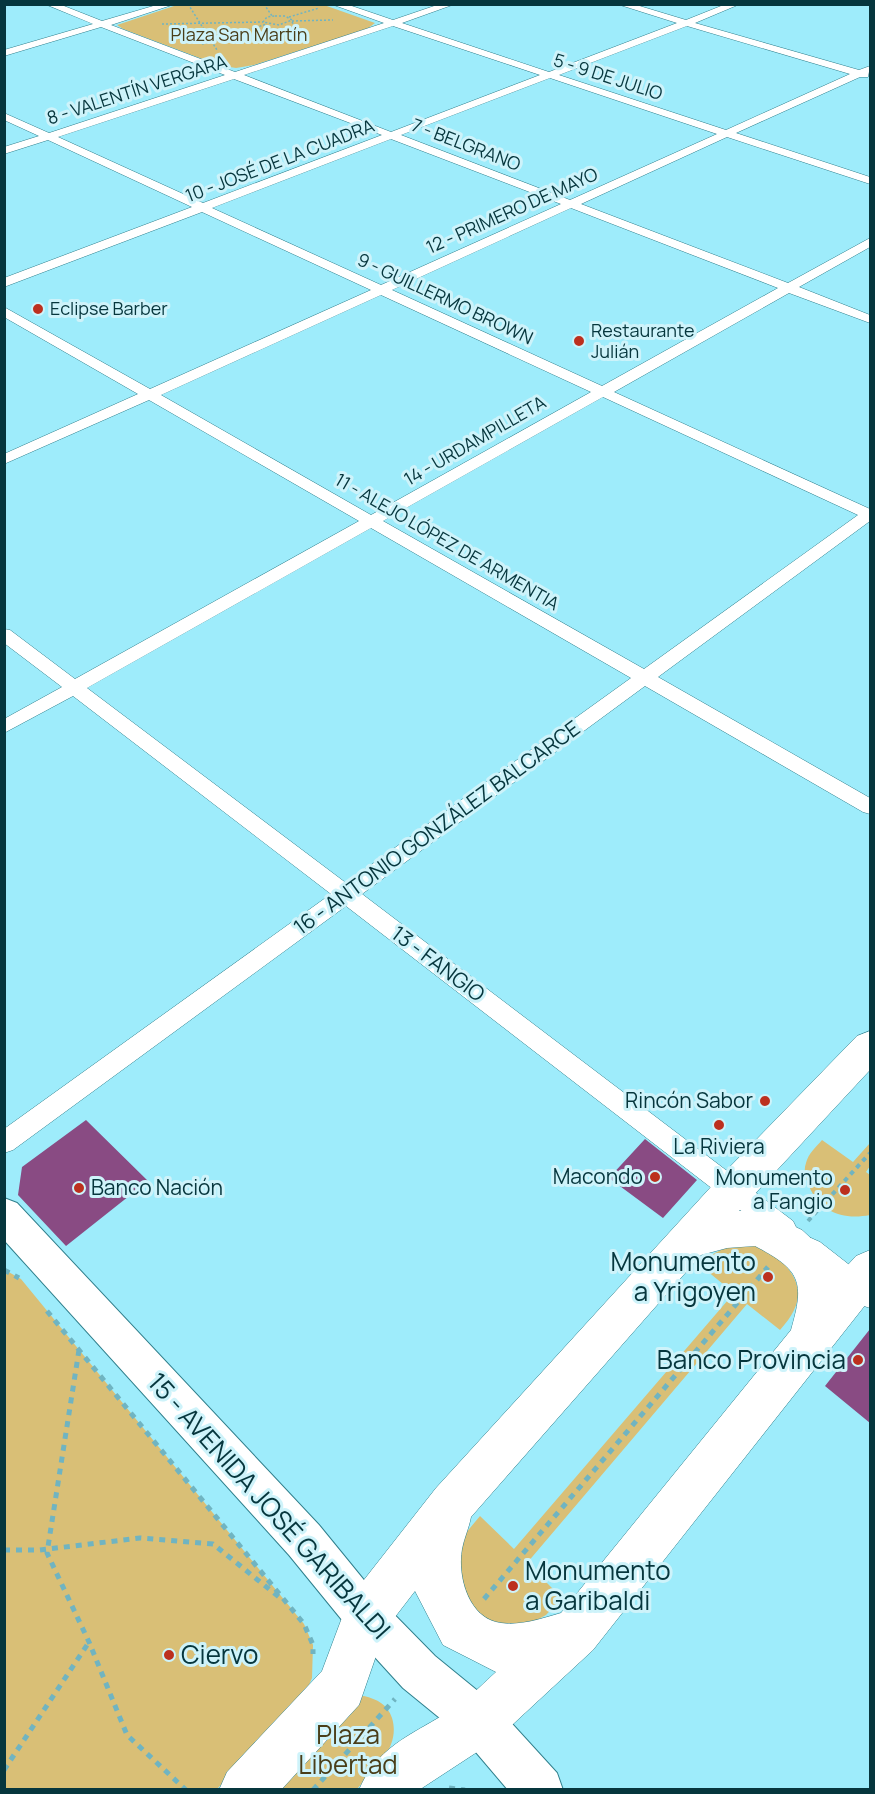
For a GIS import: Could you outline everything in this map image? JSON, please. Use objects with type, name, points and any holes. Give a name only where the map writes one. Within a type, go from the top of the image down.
[{"type":"main road","points":[[245,1790],[340,1687],[366,1616],[453,1504],[734,1189],[870,1046]]},
{"type":"main road","points":[[688,1240],[727,1230],[759,1228],[791,1240],[815,1269],[821,1300],[810,1340]]},
{"type":"main road","points":[[386,1790],[403,1768],[479,1721],[576,1633],[810,1340],[866,1283]]},
{"type":"main road","points":[[453,1504],[438,1550],[438,1590],[460,1628],[497,1648],[535,1645],[576,1633]]},
{"type":"street","name":"7 - BELGRANO","points":[[49,4],[870,319]]},
{"type":"street","points":[[4,53],[171,4]]},
{"type":"street","name":"5 - 9 DE JULIO","points":[[335,4],[870,181]]},
{"type":"street","name":"8 - VALENTÍN VERGARA","points":[[4,151],[450,4]]},
{"type":"street","points":[[621,4],[867,73]]},
{"type":"street","name":"10 - JOSÉ DE LA CUADRA","points":[[4,283],[736,4]]},
{"type":"street","name":"12 - PRIMERO DE MAYO","points":[[4,460],[867,73]]},
{"type":"street","name":"9 - GUILLERMO BROWN","points":[[4,116],[870,514]]},
{"type":"street","name":"14 - URDAMPILLETA","points":[[4,727],[870,242]]},
{"type":"street","name":"11 - ALEJO LÓPEZ DE ARMENTIA","points":[[4,311],[870,807]]},
{"type":"street","name":"16 - ANTONIO GONZÁLEZ BALCARCE","points":[[4,1143],[870,514]]},
{"type":"street","name":"13 - FANGIO","points":[[4,634],[734,1189],[791,1240],[866,1283]]},
{"type":"street","name":"15 - AVENIDA JOSÉ GARIBALDI","points":[[4,1214],[304,1540],[366,1616],[419,1672],[479,1721],[540,1790]]},
{"type":"path","points":[[188,4],[221,57]]},
{"type":"path","points":[[264,4],[272,16]]},
{"type":"path","points":[[263,22],[264,19],[272,16],[289,17],[323,6],[317,4]]},
{"type":"path","points":[[289,17],[307,45]]},
{"type":"path","points":[[194,47],[267,24],[282,25],[292,21],[338,20]]},
{"type":"path","points":[[157,24],[263,22],[267,24]]},
{"type":"path","points":[[460,1628],[791,1240],[870,1153]]},
{"type":"path","points":[[4,1270],[21,1279]]},
{"type":"path","points":[[43,1306],[304,1624],[313,1645],[312,1667]]},
{"type":"path","points":[[79,1350],[46,1554],[89,1642],[127,1735],[186,1790]]},
{"type":"path","points":[[4,1550],[47,1550],[140,1538],[213,1544],[287,1603]]},
{"type":"path","points":[[4,1770],[89,1642]]},
{"type":"path","points":[[314,1790],[419,1672]]},
{"type":"green space","name":"Plaza San Martín","points":[[180,4],[324,5],[375,23],[367,29],[254,65],[236,68],[218,65],[117,25]]},
{"type":"green space","points":[[822,1140],[853,1162],[870,1143],[870,1166],[866,1172],[870,1175],[870,1215],[842,1215],[826,1208],[814,1195],[806,1178],[805,1166],[810,1154]]},
{"type":"green space","points":[[730,1245],[766,1245],[777,1255],[797,1284],[796,1305],[790,1317],[780,1330],[747,1304],[527,1563],[562,1598],[546,1615],[524,1627],[468,1617],[455,1552],[465,1534],[480,1516],[514,1549],[734,1293],[701,1266],[713,1254]]},
{"type":"green space","name":"Plaza Libertad","points":[[5,1270],[21,1279],[304,1624],[313,1645],[312,1678],[302,1701],[217,1789],[5,1790]]},
{"type":"green space","name":"Plaza Libertad","points":[[364,1696],[385,1706],[392,1718],[394,1729],[393,1739],[384,1757],[357,1789],[269,1790],[354,1698]]},
{"type":"building","name":"Banco Nación","points":[[86,1120],[148,1181],[66,1246],[18,1195],[22,1167]]},
{"type":"building","name":"Macondo","points":[[645,1139],[697,1180],[663,1218],[609,1178]]},
{"type":"building","name":"Banco Provincia","points":[[870,1329],[870,1423],[825,1386]]},
{"type":"place","name":"Eclipse Barber","points":[[38,309]]},
{"type":"place","name":"Restaurante Julián","points":[[579,341]]},
{"type":"place","name":"Rincón Sabor","points":[[765,1101]]},
{"type":"place","name":"La Riviera","points":[[719,1125]]},
{"type":"place","name":"Macondo","points":[[655,1177]]},
{"type":"place","name":"Banco Nación","points":[[79,1188]]},
{"type":"place","name":"Monumento a Fangio","points":[[845,1190]]},
{"type":"place","name":"Monumento a Yrigoyen","points":[[768,1277]]},
{"type":"place","name":"Banco Provincia","points":[[858,1360]]},
{"type":"place","name":"Monumento a Garibaldi","points":[[513,1586]]},
{"type":"place","name":"Ciervo","points":[[169,1655]]}]
